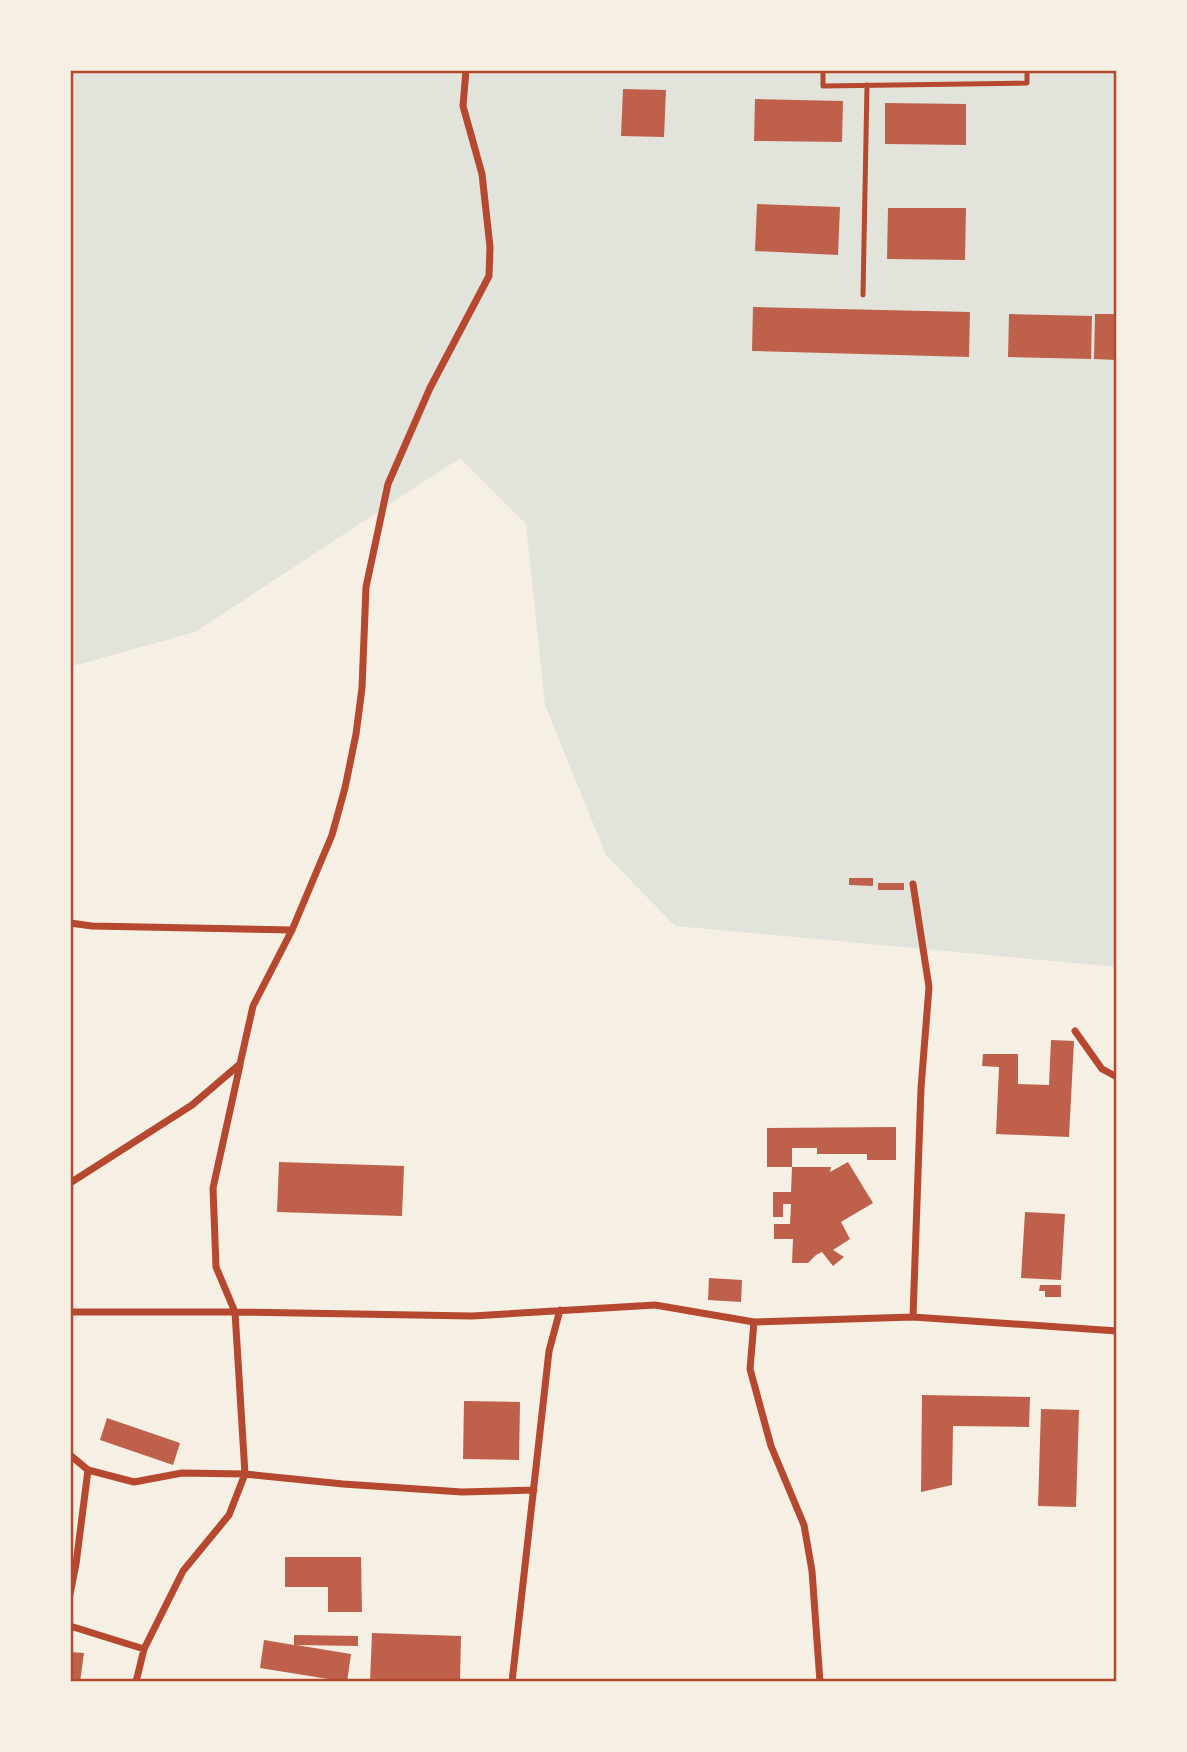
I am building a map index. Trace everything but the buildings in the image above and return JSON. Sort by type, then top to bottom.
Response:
[{"type":"street","points":[[136,1682],[144,1649],[183,1571],[229,1515],[245,1474],[235,1312],[216,1267],[213,1188],[254,1006],[292,930],[331,835],[348,775],[362,688],[366,587],[388,484],[430,388],[488,276],[490,247],[482,174],[463,106],[466,70]]},
{"type":"street","points":[[913,884],[929,987],[920,1088],[913,1317]]},
{"type":"street","points":[[70,923],[92,926],[292,930]]},
{"type":"street","points":[[1075,1031],[1102,1069],[1117,1077]]},
{"type":"street","points":[[70,1183],[192,1105],[240,1064]]},
{"type":"street","points":[[70,1312],[472,1316],[655,1305],[754,1322],[913,1317],[1117,1331]]},
{"type":"street","points":[[512,1682],[549,1351],[560,1310]]},
{"type":"street","points":[[754,1322],[750,1369],[771,1446],[804,1525],[812,1571],[820,1682]]},
{"type":"street","points":[[70,1455],[88,1470],[134,1482],[182,1473],[245,1474],[462,1492],[534,1490]]},
{"type":"street","points":[[70,1594],[88,1470]]},
{"type":"street","points":[[70,1626],[144,1649]]},
{"type":"lane","points":[[823,70],[823,86],[1027,83],[1027,70]]},
{"type":"lane","points":[[863,295],[867,85]]},
{"type":"shaded area","points":[[70,70],[1117,70],[1117,967],[675,926],[606,855],[545,705],[526,524],[460,458],[195,632],[70,667]]}]
